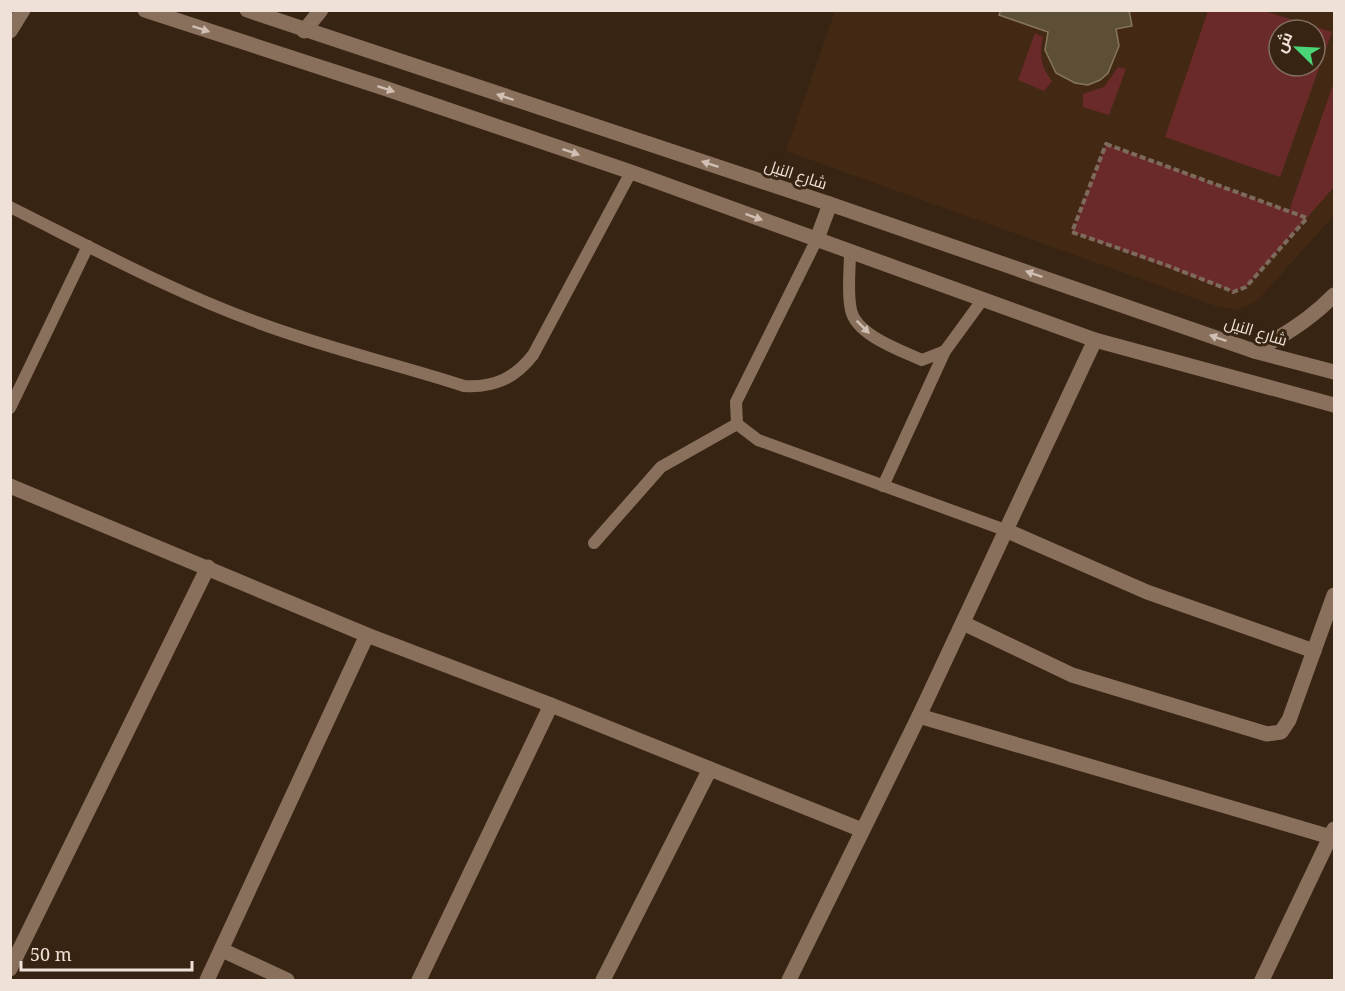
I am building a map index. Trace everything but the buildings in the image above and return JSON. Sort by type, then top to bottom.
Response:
[{"type":"street","points":[[10,31],[23,10]]},
{"type":"street","points":[[145,10],[631,172],[1095,340],[1335,405]]},
{"type":"street","name":"شارع النيل","points":[[246,10],[830,204],[1254,351],[1335,372]]},
{"type":"street","points":[[304,30],[321,10]]},
{"type":"street","points":[[817,239],[830,204]]},
{"type":"street","points":[[1254,351],[1302,324],[1335,295]]},
{"type":"street","points":[[789,981],[919,716],[1095,340]]},
{"type":"street","points":[[10,486],[368,635],[551,705],[862,830]]},
{"type":"street","points":[[1005,531],[1148,592],[1314,651]]},
{"type":"street","points":[[10,969],[208,567]]},
{"type":"street","points":[[963,623],[1072,675],[1267,734],[1281,732],[1289,720],[1335,595]]},
{"type":"street","points":[[207,981],[368,635]]},
{"type":"street","points":[[419,981],[551,705]]},
{"type":"street","points":[[919,716],[1333,835],[1262,981]]},
{"type":"street","points":[[603,981],[710,769]]},
{"type":"street","points":[[222,950],[287,981]]},
{"type":"lane","points":[[10,207],[204,301],[301,338],[464,386],[489,386],[512,376],[524,367],[533,355],[631,172]]},
{"type":"lane","points":[[737,424],[736,402],[817,239]]},
{"type":"lane","points":[[10,408],[88,246]]},
{"type":"lane","points":[[850,252],[850,311],[862,329],[890,346],[922,360],[945,351]]},
{"type":"lane","points":[[883,486],[945,351],[983,299]]},
{"type":"lane","points":[[737,424],[758,440],[1005,531]]},
{"type":"lane","points":[[594,543],[662,467],[737,424]]},
{"type":"path","points":[[1106,144],[1307,218],[1246,287],[1233,291],[1072,232],[1088,194],[1106,144]]},
{"type":"shaded area","points":[[835,11],[1334,11],[1334,215],[1260,298],[1236,310],[1219,307],[786,151]]},
{"type":"shaded area","points":[[1208,11],[1264,11],[1287,18],[1267,18],[1267,78],[1316,78],[1280,177],[1165,137]]},
{"type":"shaded area","points":[[1327,30],[1332,32],[1327,46]]},
{"type":"shaded area","points":[[1035,33],[1043,37],[1042,60],[1045,71],[1052,81],[1044,91],[1018,80]]},
{"type":"shaded area","points":[[1118,67],[1126,69],[1109,115],[1083,107],[1083,94],[1104,87]]},
{"type":"shaded area","points":[[1334,82],[1334,187],[1246,287],[1233,292],[1072,232],[1106,144],[1289,211]]}]
